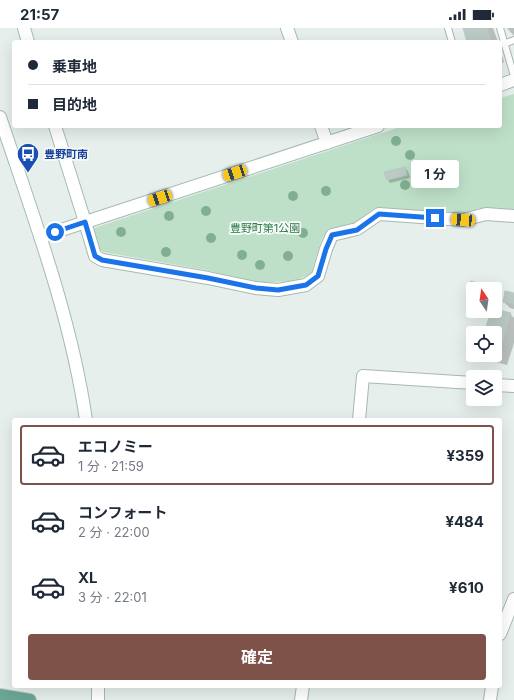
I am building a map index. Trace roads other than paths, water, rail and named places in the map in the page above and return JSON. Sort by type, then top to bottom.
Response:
[{"type":"main road","points":[[0,695],[29,700]]},
{"type":"street","points":[[24,28],[27,40]]},
{"type":"street","points":[[287,28],[291,40]]},
{"type":"street","points":[[502,84],[514,80]]},
{"type":"street","points":[[0,117],[40,236],[59,301],[73,353],[86,418]]},
{"type":"street","points":[[56,128],[95,256],[102,260],[208,278],[256,288],[278,290],[306,285],[318,276],[332,235],[357,230],[379,214],[463,220],[486,214],[514,216]]},
{"type":"street","points":[[322,128],[326,143]]},
{"type":"street","points":[[40,236],[372,128]]},
{"type":"street","points":[[359,418],[363,376],[466,383]]},
{"type":"street","points":[[502,385],[514,386]]},
{"type":"street","points":[[502,629],[514,599]]},
{"type":"street","points":[[98,688],[98,700]]},
{"type":"street","points":[[301,700],[303,688]]},
{"type":"street","points":[[490,700],[492,688]]},
{"type":"lane","points":[[448,28],[451,40]]},
{"type":"lane","points":[[500,28],[514,76]]},
{"type":"lane","points":[[504,44],[514,40]]},
{"type":"place","name":"豊野町南","points":[[28,174]]},
{"type":"park label","name":"豊野町第1公園","points":[[265,228]]}]
